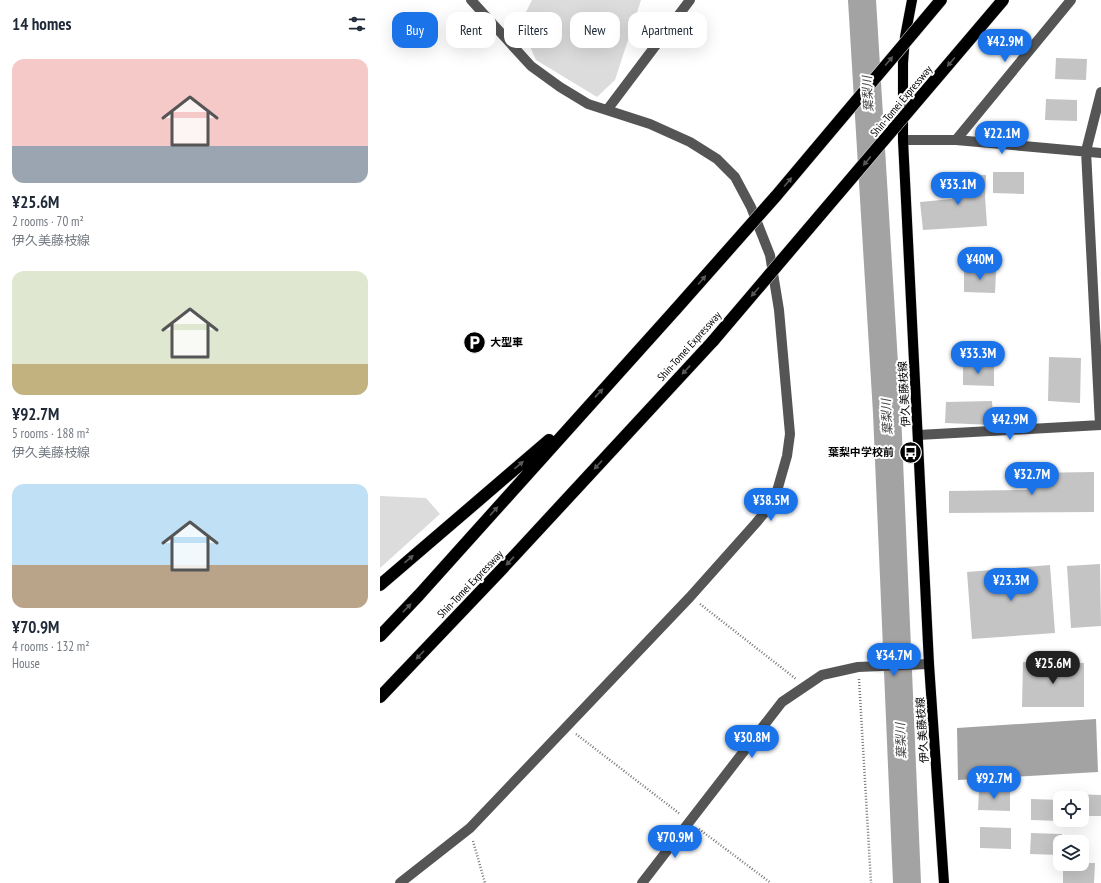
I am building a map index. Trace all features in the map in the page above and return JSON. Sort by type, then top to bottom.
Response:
[{"type":"highway","points":[[380,636],[419,595],[776,196],[941,0]]},
{"type":"highway","name":"Shin-Tomei Expressway","points":[[380,697],[502,569],[712,341],[810,229],[1003,0]]},
{"type":"highway","points":[[380,584],[584,410]]},
{"type":"main road","name":"伊久美藤枝線","points":[[912,0],[905,36],[903,63],[903,140],[929,664],[944,883]]},
{"type":"street","points":[[400,883],[470,828],[690,597],[766,511],[776,491],[787,456],[790,434],[777,294],[770,255],[751,207],[735,177],[717,159],[690,142],[650,124],[588,104],[560,87],[531,66],[471,0]]},
{"type":"street","points":[[607,110],[690,0]]},
{"type":"street","points":[[956,140],[1071,0]]},
{"type":"street","points":[[918,435],[1100,425],[1086,151],[1101,92]]},
{"type":"street","points":[[903,140],[956,140],[1101,153]]},
{"type":"street","points":[[642,883],[782,702],[822,674],[858,666],[929,664]]},
{"type":"path","points":[[690,597],[805,686]]},
{"type":"path","points":[[858,666],[871,883]]},
{"type":"path","points":[[566,727],[771,883]]},
{"type":"path","points":[[470,828],[485,883]]},
{"type":"shaded area","points":[[532,0],[641,0],[637,12],[628,12],[628,40],[615,80],[597,97],[536,60],[531,48],[562,48],[562,12],[526,12]]},
{"type":"shaded area","points":[[380,496],[426,498],[440,514],[380,568]]},
{"type":"shaded area","points":[[1096,719],[1098,772],[958,780],[957,728]]},
{"type":"building","points":[[1056,58],[1087,59],[1086,80],[1055,79]]},
{"type":"building","points":[[1046,99],[1077,100],[1077,121],[1045,120]]},
{"type":"building","points":[[993,172],[1024,172],[1024,194],[993,193]]},
{"type":"building","points":[[954,174],[986,175],[985,196],[987,226],[923,230],[920,202],[952,199]]},
{"type":"building","points":[[964,270],[996,271],[995,293],[964,292]]},
{"type":"building","points":[[1049,357],[1081,358],[1080,403],[1048,401]]},
{"type":"building","points":[[963,364],[994,365],[994,386],[963,385]]},
{"type":"building","points":[[992,401],[994,425],[945,423],[946,402]]},
{"type":"building","points":[[1094,472],[1094,512],[949,513],[949,491],[1027,490],[1027,473]]},
{"type":"building","points":[[1100,564],[1101,626],[1071,628],[1067,566]]},
{"type":"building","points":[[1050,565],[1055,633],[972,639],[967,572]]},
{"type":"building","points":[[1023,662],[1084,663],[1084,707],[1022,707]]},
{"type":"building","points":[[979,789],[1010,790],[1010,811],[978,810]]},
{"type":"building","points":[[1089,795],[1101,795],[1101,816],[1089,816]]},
{"type":"building","points":[[1031,799],[1053,800],[1053,821],[1031,820]]},
{"type":"building","points":[[980,827],[1011,828],[1011,849],[980,848]]},
{"type":"building","points":[[1031,833],[1062,834],[1053,835],[1053,855],[1030,854]]},
{"type":"building","points":[[1089,863],[1095,863],[1094,883],[1063,883],[1063,871],[1089,871]]},
{"type":"waterway","name":"葉梨川","points":[[862,0],[887,413],[907,883]]},
{"type":"place","name":"大型車","points":[[475,342]]},
{"type":"place","name":"葉梨中学校前","points":[[910,452]]}]
